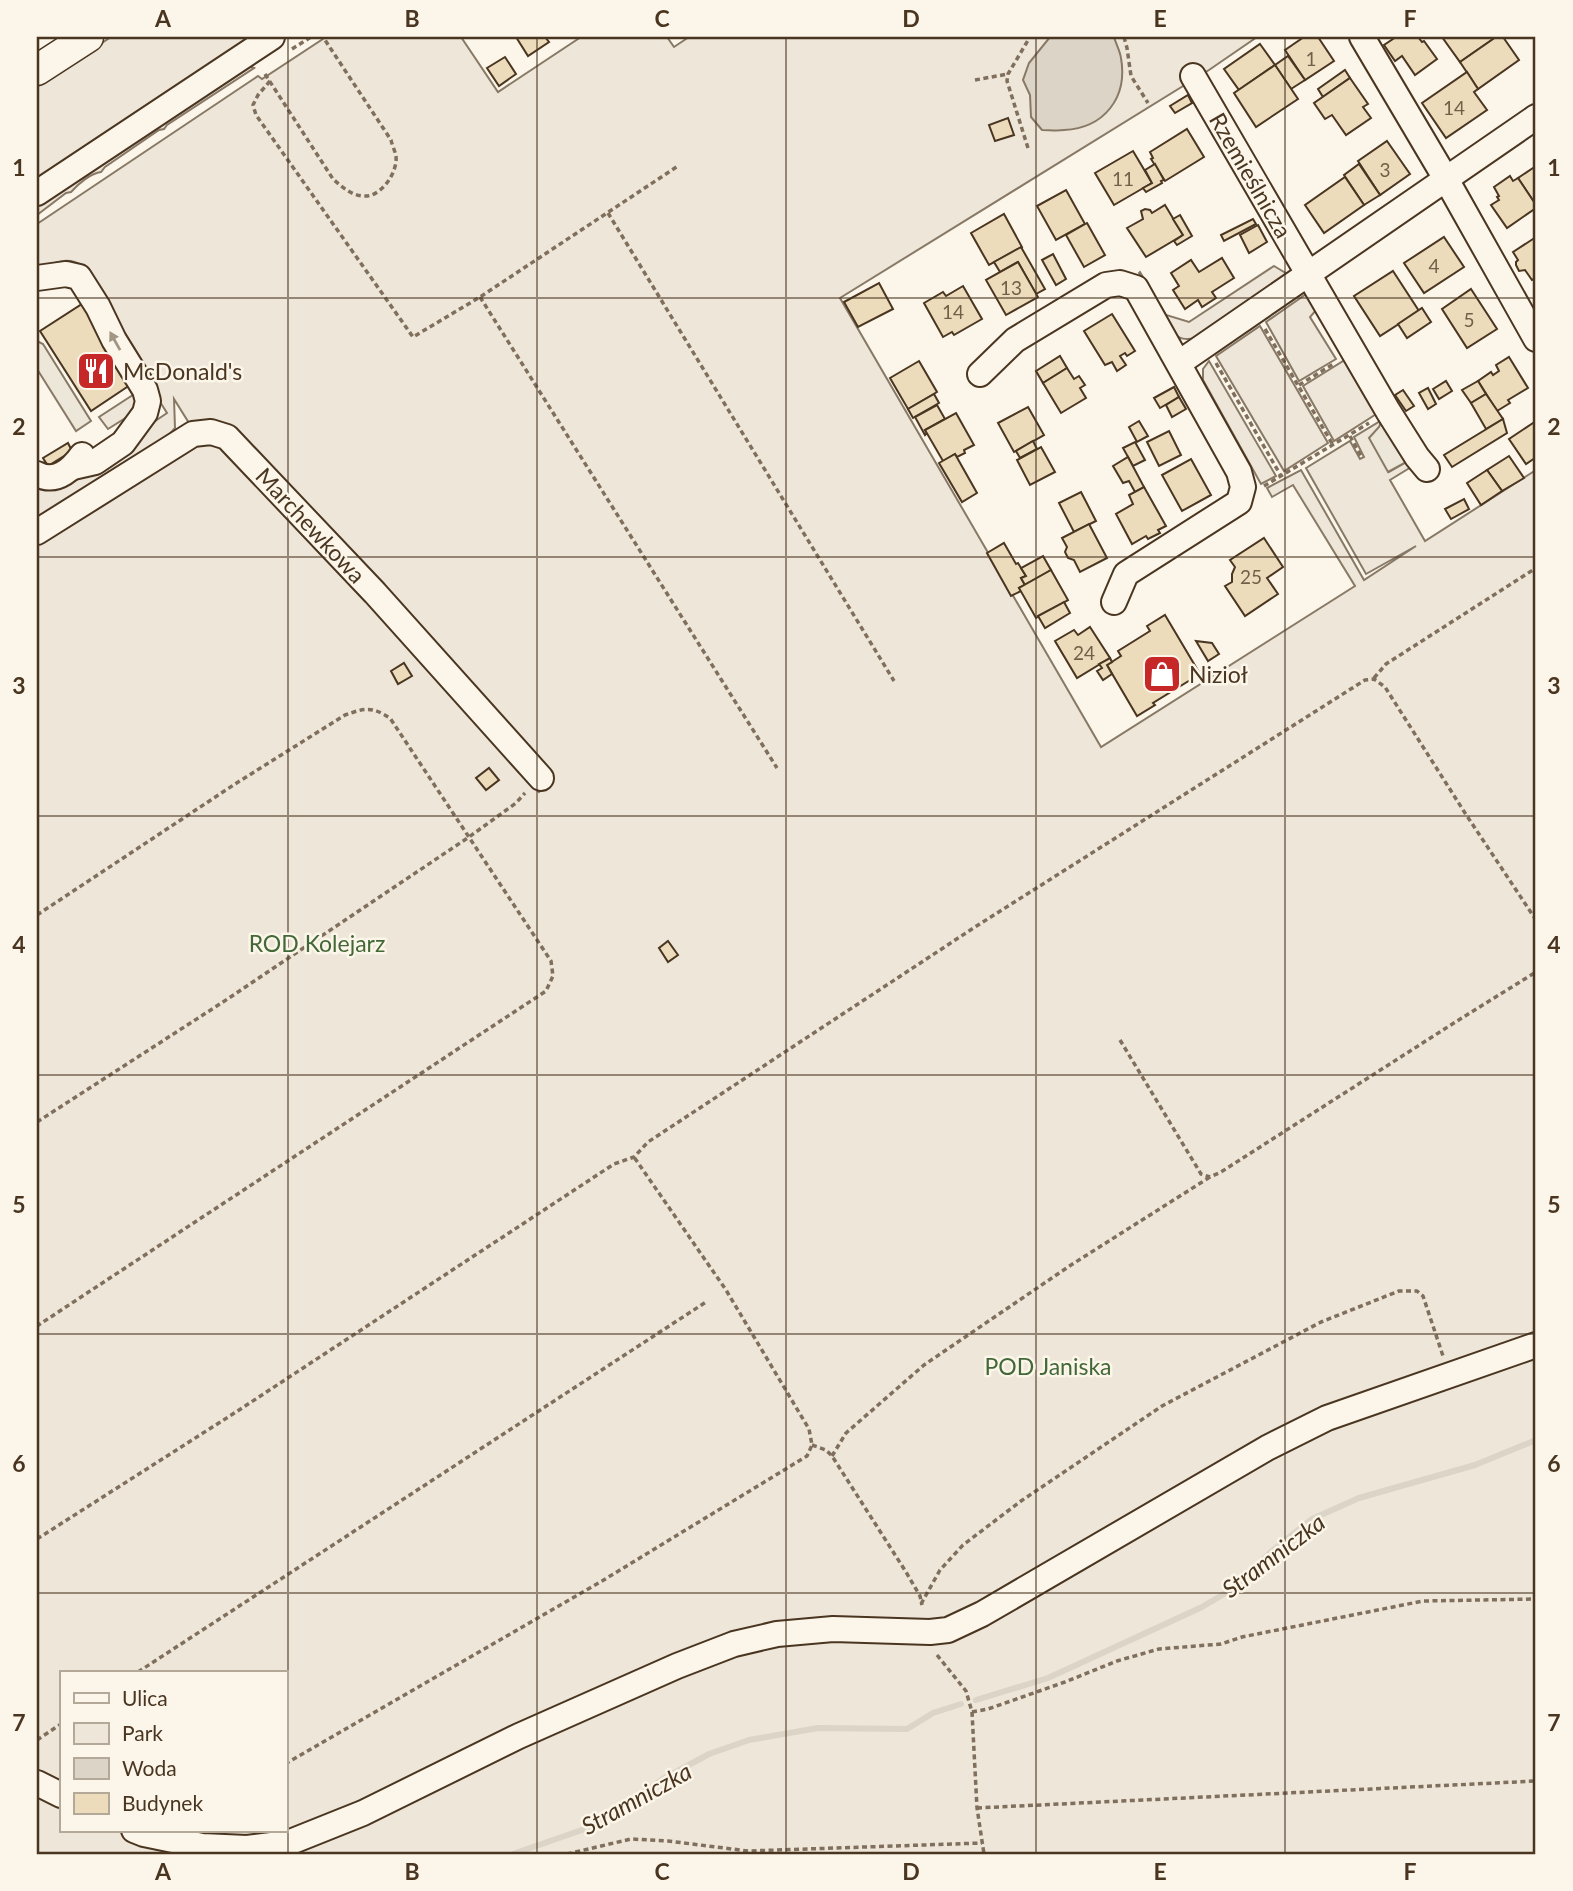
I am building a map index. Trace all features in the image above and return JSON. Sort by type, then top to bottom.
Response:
[{"type":"main road","points":[[37,70],[88,37]]},
{"type":"street","points":[[37,193],[272,37]]},
{"type":"street","points":[[1362,37],[1536,339]]},
{"type":"street","name":"Rzemieślnicza","points":[[1193,76],[1388,411],[1427,469]]},
{"type":"street","points":[[1179,363],[1536,117]]},
{"type":"street","points":[[37,278],[72,274],[79,277],[145,390],[147,407],[124,443],[95,462],[73,467],[53,478],[37,474]]},
{"type":"street","points":[[980,374],[1015,340],[1106,285],[1128,284],[1136,288],[1239,472],[1244,487],[1239,502],[1126,574],[1114,602]]},
{"type":"street","name":"Marchewkowa","points":[[37,532],[193,434],[211,432],[227,437],[375,593],[541,778]]},
{"type":"street","points":[[139,1832],[202,1846],[247,1848],[288,1843],[363,1813],[519,1736],[677,1666],[734,1644],[777,1633],[833,1629],[930,1632],[948,1630],[982,1614],[1267,1448],[1327,1418],[1536,1345]]},
{"type":"street","points":[[37,1783],[60,1794]]},
{"type":"path","points":[[265,74],[333,179],[346,190],[365,197],[376,192],[394,172],[396,157],[391,140],[323,37]]},
{"type":"path","points":[[1028,148],[1007,81],[1008,74],[1030,37]]},
{"type":"path","points":[[1124,37],[1131,76],[1147,103]]},
{"type":"path","points":[[975,80],[1008,74]]},
{"type":"path","points":[[270,80],[253,105],[256,115],[413,337],[480,297],[678,166]]},
{"type":"path","points":[[608,213],[894,681]]},
{"type":"path","points":[[480,297],[777,768]]},
{"type":"path","points":[[1260,321],[1334,445]]},
{"type":"path","points":[[1298,385],[1354,352]]},
{"type":"path","points":[[1211,355],[1282,477]]},
{"type":"path","points":[[1244,487],[1260,488],[1282,477],[1388,411]]},
{"type":"path","points":[[1350,436],[1362,458]]},
{"type":"path","points":[[1374,679],[1386,664],[1536,568]]},
{"type":"path","points":[[37,1539],[614,1164],[634,1157],[648,1142],[975,927],[1365,680],[1374,679],[1385,687],[1536,920]]},
{"type":"path","points":[[37,915],[345,715],[362,709],[377,710],[390,718],[469,837],[551,961],[553,976],[546,991],[37,1326]]},
{"type":"path","points":[[37,1122],[223,1002],[469,837],[516,803],[541,778]]},
{"type":"path","points":[[832,1456],[846,1433],[924,1365],[1071,1265],[1536,972]]},
{"type":"path","points":[[1120,1040],[1201,1174],[1210,1177]]},
{"type":"path","points":[[287,1763],[602,1581],[807,1456],[813,1445],[809,1429],[726,1290],[634,1157]]},
{"type":"path","points":[[813,1445],[826,1450],[832,1456],[920,1595],[922,1604],[940,1570],[963,1545],[1021,1501],[1162,1406],[1321,1322],[1399,1291],[1418,1291],[1423,1296],[1449,1374]]},
{"type":"path","points":[[140,1671],[706,1302]]},
{"type":"path","points":[[972,1712],[988,1709],[1117,1661],[1159,1649],[1221,1644],[1255,1634],[1423,1601],[1536,1599]]},
{"type":"path","points":[[930,1632],[935,1653],[966,1691],[972,1712],[977,1808],[984,1854]]},
{"type":"path","points":[[37,1740],[60,1725]]},
{"type":"path","points":[[977,1808],[1536,1781]]},
{"type":"path","points":[[567,1854],[631,1839],[748,1851],[982,1843]]},
{"type":"green space","points":[[111,37],[255,37],[37,181],[37,86]]},
{"type":"green space","points":[[326,37],[461,37],[498,92],[581,37],[667,37],[674,47],[689,37],[1257,37],[1209,70],[840,298],[1101,747],[1355,586],[1293,485],[1272,497],[1267,488],[1301,470],[1364,580],[1416,546],[1366,574],[1306,468],[1350,441],[1360,459],[1364,457],[1354,437],[1382,420],[1380,427],[1389,472],[1410,460],[1416,464],[1390,480],[1425,541],[1536,470],[1536,1854],[37,1854],[37,544],[201,439],[223,446],[433,671],[539,792],[553,780],[460,673],[240,439],[194,431],[174,399],[175,428],[161,444],[37,521],[37,485],[142,430],[167,413],[127,350],[82,266],[65,261],[37,269],[37,224],[258,76],[262,79]]},
{"type":"green space","points":[[248,66],[254,68],[159,130],[101,172],[85,179],[37,215],[37,205]]},
{"type":"green space","points":[[1274,266],[1289,275],[1197,338],[1189,339],[1180,338],[1171,331],[1139,273],[1166,315],[1189,322]]},
{"type":"green space","points":[[1309,292],[1317,309],[1310,317],[1336,359],[1299,381],[1266,322]]},
{"type":"green space","points":[[1260,326],[1328,443],[1284,471],[1216,356]]},
{"type":"green space","points":[[1348,358],[1381,411],[1334,441],[1303,386]]},
{"type":"green space","points":[[1209,361],[1276,476],[1261,484],[1203,380],[1203,369]]},
{"type":"green space","points":[[139,391],[141,397],[127,417],[108,429],[99,417]]},
{"type":"shaded area","points":[[37,341],[43,344],[91,421],[76,431],[37,369]]},
{"type":"shaded area","points":[[1382,420],[1410,460],[1388,472],[1369,438]]},
{"type":"water","points":[[1050,37],[1114,37],[1121,58],[1121,86],[1110,108],[1091,124],[1064,130],[1042,130],[1031,117],[1030,95],[1023,80],[1029,63]]},
{"type":"building","points":[[516,37],[545,37],[549,42],[528,56]]},
{"type":"building","points":[[1304,37],[1318,37],[1334,61],[1305,80],[1285,50]]},
{"type":"building","points":[[1396,37],[1418,37],[1437,59],[1415,75],[1402,56],[1395,61],[1384,45]]},
{"type":"building","points":[[1442,37],[1496,37],[1460,62]]},
{"type":"building","points":[[1496,37],[1503,37],[1519,60],[1478,89],[1460,62]]},
{"type":"building","points":[[1260,44],[1275,65],[1239,90],[1224,69]]},
{"type":"building","points":[[1288,56],[1305,80],[1291,89],[1275,65]]},
{"type":"building","points":[[505,57],[516,74],[499,86],[487,68]]},
{"type":"building","points":[[1275,65],[1298,99],[1256,127],[1234,93]]},
{"type":"building","points":[[1345,70],[1350,78],[1323,97],[1318,89]]},
{"type":"building","points":[[1467,72],[1478,89],[1474,92],[1487,110],[1446,138],[1422,103]]},
{"type":"building","points":[[1350,78],[1368,104],[1363,107],[1371,118],[1346,135],[1332,115],[1325,119],[1314,103]]},
{"type":"building","points":[[1188,95],[1192,103],[1175,113],[1170,106]]},
{"type":"building","points":[[1008,118],[1014,135],[995,141],[989,125]]},
{"type":"building","points":[[1187,129],[1204,157],[1165,181],[1151,159],[1153,158],[1150,152]]},
{"type":"building","points":[[1387,141],[1410,174],[1380,195],[1358,161]]},
{"type":"building","points":[[1133,151],[1152,183],[1114,205],[1095,173]]},
{"type":"building","points":[[1155,164],[1164,180],[1146,192],[1143,188],[1152,183],[1145,170]]},
{"type":"building","points":[[1359,164],[1380,195],[1364,205],[1344,175]]},
{"type":"building","points":[[1536,166],[1536,205],[1518,178]]},
{"type":"building","points":[[1510,176],[1513,181],[1518,178],[1536,208],[1507,228],[1491,205],[1499,200],[1494,187]]},
{"type":"building","points":[[1345,177],[1364,205],[1324,233],[1305,205]]},
{"type":"building","points":[[1066,190],[1085,224],[1056,240],[1037,206]]},
{"type":"building","points":[[1165,205],[1183,235],[1146,257],[1127,228],[1143,219],[1141,211],[1145,209],[1152,213]]},
{"type":"building","points":[[1004,214],[1022,247],[989,265],[971,233]]},
{"type":"building","points":[[1180,215],[1192,236],[1177,245],[1174,241],[1183,235],[1173,219]]},
{"type":"building","points":[[1253,219],[1256,224],[1224,241],[1221,235]]},
{"type":"building","points":[[1087,223],[1105,255],[1084,267],[1066,235]]},
{"type":"building","points":[[1258,225],[1267,242],[1249,253],[1240,235]]},
{"type":"building","points":[[1444,237],[1464,267],[1424,293],[1404,263]]},
{"type":"building","points":[[1536,237],[1536,278],[1532,280],[1525,270],[1519,271],[1516,265],[1518,260],[1513,252]]},
{"type":"building","points":[[1021,247],[1045,289],[1036,294],[1018,262],[1000,272],[994,262]]},
{"type":"building","points":[[1053,254],[1066,279],[1056,285],[1042,260]]},
{"type":"building","points":[[1222,258],[1234,278],[1212,292],[1216,298],[1202,307],[1198,300],[1185,309],[1173,290],[1179,286],[1171,273],[1191,260],[1199,272]]},
{"type":"building","points":[[1018,262],[1038,297],[1006,315],[986,280]]},
{"type":"building","points":[[1393,271],[1419,311],[1380,336],[1354,296]]},
{"type":"building","points":[[879,283],[893,309],[858,327],[844,302]]},
{"type":"building","points":[[963,286],[982,319],[954,335],[952,332],[943,337],[924,303],[943,292],[946,296]]},
{"type":"building","points":[[1471,289],[1497,329],[1467,348],[1442,309]]},
{"type":"building","points":[[82,304],[133,383],[91,411],[40,331]]},
{"type":"building","points":[[1422,308],[1431,322],[1407,338],[1398,324]]},
{"type":"building","points":[[1112,314],[1135,351],[1127,356],[1125,353],[1120,356],[1126,365],[1117,371],[1112,362],[1105,365],[1084,331]]},
{"type":"building","points":[[1060,356],[1067,368],[1043,383],[1036,371]]},
{"type":"building","points":[[1509,357],[1528,388],[1508,400],[1510,403],[1497,411],[1478,381],[1491,372],[1493,375],[1499,371],[1496,365]]},
{"type":"building","points":[[919,361],[937,392],[908,409],[890,378]]},
{"type":"building","points":[[1067,368],[1074,379],[1079,376],[1085,385],[1080,388],[1086,398],[1061,413],[1043,383]]},
{"type":"building","points":[[1446,381],[1452,391],[1439,399],[1433,389]]},
{"type":"building","points":[[1478,381],[1486,394],[1471,403],[1462,390]]},
{"type":"building","points":[[1174,387],[1179,397],[1160,408],[1154,398]]},
{"type":"building","points":[[1428,388],[1436,404],[1428,409],[1419,393]]},
{"type":"building","points":[[1403,390],[1414,406],[1406,411],[1395,395]]},
{"type":"building","points":[[934,394],[939,403],[913,418],[908,409]]},
{"type":"building","points":[[1486,394],[1503,419],[1486,429],[1471,403]]},
{"type":"building","points":[[1179,397],[1186,409],[1172,417],[1166,405]]},
{"type":"building","points":[[937,405],[945,419],[925,430],[925,435],[915,417]]},
{"type":"building","points":[[1028,407],[1044,435],[1014,452],[998,423]]},
{"type":"building","points":[[956,413],[974,445],[964,450],[965,453],[957,457],[955,454],[943,461],[925,430]]},
{"type":"building","points":[[1503,419],[1507,433],[1452,467],[1444,455]]},
{"type":"building","points":[[1139,421],[1148,436],[1137,442],[1129,427]]},
{"type":"building","points":[[1536,421],[1536,461],[1535,458],[1526,464],[1509,439]]},
{"type":"building","points":[[1169,431],[1181,455],[1159,466],[1147,442]]},
{"type":"building","points":[[1033,441],[1037,449],[1020,458],[1016,451]]},
{"type":"building","points":[[1135,442],[1145,460],[1133,466],[1123,448]]},
{"type":"building","points":[[68,443],[72,451],[48,466],[43,458]]},
{"type":"building","points":[[1041,447],[1055,472],[1030,485],[1017,460]]},
{"type":"building","points":[[955,454],[977,493],[962,502],[939,463]]},
{"type":"building","points":[[1509,456],[1524,478],[1502,491],[1487,470]]},
{"type":"building","points":[[1128,457],[1144,487],[1135,492],[1129,481],[1123,483],[1113,466]]},
{"type":"building","points":[[1191,459],[1211,495],[1182,511],[1162,475]]},
{"type":"building","points":[[1487,470],[1502,491],[1481,505],[1467,483]]},
{"type":"building","points":[[1144,487],[1166,526],[1158,530],[1160,533],[1148,539],[1146,536],[1132,544],[1116,514],[1133,504],[1129,495]]},
{"type":"building","points":[[1081,492],[1096,521],[1074,532],[1059,503]]},
{"type":"building","points":[[1464,499],[1469,509],[1451,519],[1445,509]]},
{"type":"building","points":[[1089,524],[1107,558],[1080,572],[1074,560],[1068,558],[1065,552],[1067,547],[1062,538]]},
{"type":"building","points":[[1264,538],[1283,567],[1267,578],[1278,594],[1245,616],[1225,586],[1232,582],[1235,567],[1230,560]]},
{"type":"building","points":[[1004,543],[1026,576],[1021,578],[1025,585],[1019,588],[1021,591],[1011,596],[987,553]]},
{"type":"building","points":[[1043,556],[1051,570],[1025,585],[1021,578],[1026,576],[1021,568]]},
{"type":"building","points":[[1051,570],[1068,600],[1036,618],[1019,588]]},
{"type":"building","points":[[1064,602],[1070,613],[1045,628],[1038,616]]},
{"type":"building","points":[[1165,615],[1200,674],[1137,716],[1107,665],[1121,656],[1118,651],[1150,631],[1147,626]]},
{"type":"building","points":[[1090,627],[1110,658],[1077,678],[1055,641],[1074,630],[1078,635]]},
{"type":"building","points":[[1196,641],[1212,643],[1219,654],[1208,661]]},
{"type":"building","points":[[1110,658],[1112,662],[1107,665],[1112,674],[1103,680],[1097,671],[1102,668],[1099,664]]},
{"type":"building","points":[[404,663],[412,676],[398,684],[391,671]]},
{"type":"building","points":[[489,768],[499,780],[486,790],[476,778]]},
{"type":"building","points":[[668,941],[678,955],[668,962],[659,948]]},
{"type":"waterway","name":"Stramniczka","points":[[976,1700],[1048,1678],[1202,1607],[1234,1588],[1272,1551],[1312,1519],[1359,1498],[1475,1465],[1536,1440]]},
{"type":"waterway","name":"Stramniczka","points":[[513,1854],[599,1824],[663,1779],[709,1754],[749,1740],[818,1728],[907,1729],[933,1713],[961,1704]]},
{"type":"place","name":"McDonald's","points":[[96,371]]},
{"type":"place","name":"Nizioł","points":[[1162,674]]},
{"type":"park label","name":"ROD Kolejarz","points":[[317,943]]},
{"type":"park label","name":"POD Janiska","points":[[1048,1366]]}]
